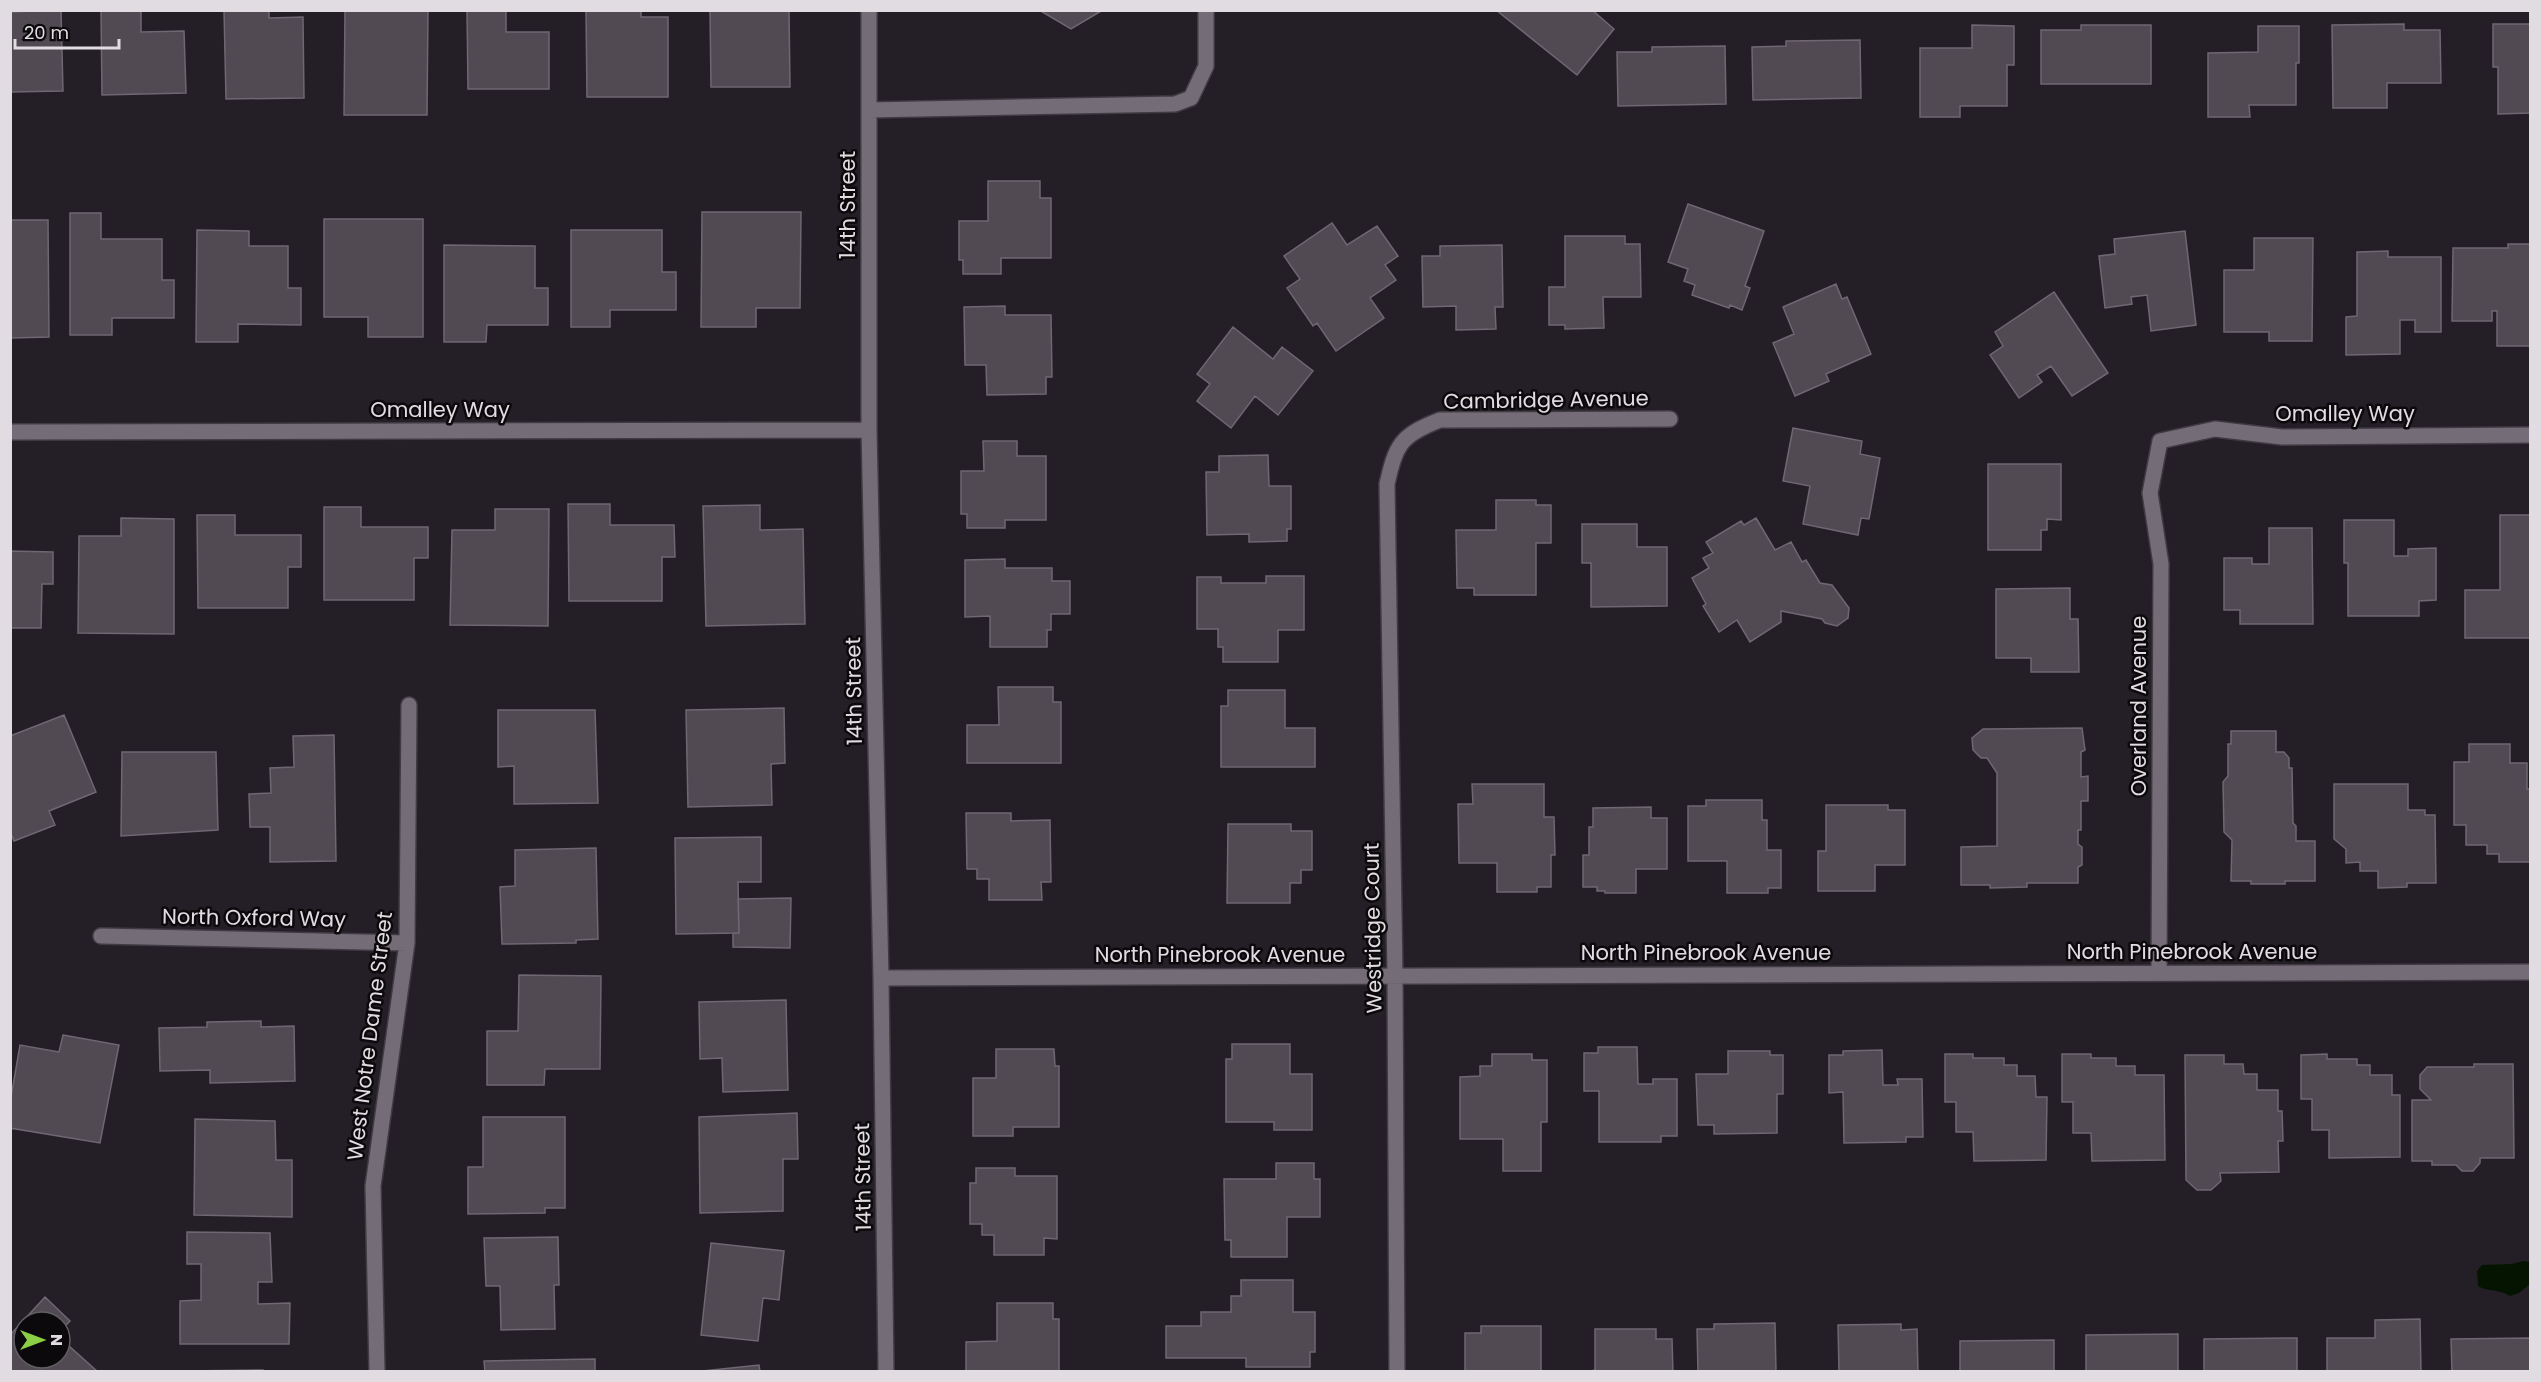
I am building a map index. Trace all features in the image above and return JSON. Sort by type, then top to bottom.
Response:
[{"type":"street","name":"14th Street","points":[[869,10],[869,430],[881,978],[886,1371]]},
{"type":"street","points":[[869,110],[1175,104],[1191,98],[1206,66],[1206,10]]},
{"type":"street","name":"Cambridge Avenue","points":[[1387,484],[1392,462],[1401,442],[1420,428],[1440,420],[1670,419]]},
{"type":"street","name":"Omalley Way","points":[[2160,441],[2215,429],[2282,437],[2530,435]]},
{"type":"street","name":"Omalley Way","points":[[10,432],[869,430]]},
{"type":"street","name":"Overland Avenue","points":[[2160,441],[2150,493],[2161,564],[2160,973]]},
{"type":"street","name":"Westridge Court","points":[[1387,484],[1395,975],[1397,1371]]},
{"type":"street","name":"West Notre Dame Street","points":[[377,1371],[374,1186],[407,943],[409,705]]},
{"type":"street","name":"North Oxford Way","points":[[101,936],[407,943]]},
{"type":"street","name":"North Pinebrook Avenue","points":[[881,978],[2530,972]]},
{"type":"shaded area","points":[[2530,1262],[2530,1284],[2519,1293],[2510,1296],[2478,1286],[2477,1271],[2482,1265],[2512,1264]]},
{"type":"building","points":[[61,10],[63,91],[10,92],[10,12]]},
{"type":"building","points":[[101,10],[141,10],[141,32],[184,31],[186,93],[102,95]]},
{"type":"building","points":[[224,10],[269,10],[269,18],[303,17],[304,98],[226,99]]},
{"type":"building","points":[[345,10],[428,10],[427,115],[344,115]]},
{"type":"building","points":[[467,10],[506,10],[506,32],[549,32],[549,89],[468,89]]},
{"type":"building","points":[[586,10],[641,10],[641,17],[668,17],[668,97],[587,97]]},
{"type":"building","points":[[710,10],[789,10],[790,87],[711,87]]},
{"type":"building","points":[[1039,10],[1103,10],[1071,29]]},
{"type":"building","points":[[1496,10],[1592,10],[1614,29],[1577,75]]},
{"type":"building","points":[[2404,24],[2404,30],[2440,30],[2441,83],[2387,83],[2387,108],[2333,108],[2332,25]]},
{"type":"building","points":[[2493,24],[2530,24],[2530,113],[2498,114],[2498,67],[2493,67]]},
{"type":"building","points":[[1972,25],[2014,26],[2014,65],[2007,65],[2007,106],[1960,106],[1960,117],[1920,117],[1920,48],[1972,48]]},
{"type":"building","points":[[2081,25],[2151,25],[2151,84],[2041,84],[2041,30],[2081,30]]},
{"type":"building","points":[[2258,26],[2299,26],[2296,105],[2249,105],[2250,117],[2208,117],[2208,53],[2258,52]]},
{"type":"building","points":[[1860,40],[1861,98],[1753,100],[1752,47],[1786,46],[1786,41]]},
{"type":"building","points":[[1725,46],[1726,104],[1618,106],[1617,52],[1652,52],[1652,47]]},
{"type":"building","points":[[988,181],[1040,181],[1040,198],[1051,198],[1051,258],[1001,258],[1001,274],[963,274],[963,260],[959,260],[959,221],[988,221]]},
{"type":"building","points":[[1688,204],[1764,231],[1745,286],[1750,288],[1742,310],[1730,305],[1729,308],[1692,295],[1695,285],[1684,281],[1688,269],[1668,262]]},
{"type":"building","points":[[702,212],[801,212],[800,308],[756,308],[756,327],[701,327]]},
{"type":"building","points":[[70,213],[101,213],[101,239],[162,239],[162,280],[174,280],[174,318],[112,318],[112,335],[70,335]]},
{"type":"building","points":[[324,219],[423,219],[423,337],[368,337],[368,317],[324,317]]},
{"type":"building","points":[[10,220],[48,220],[49,337],[10,338]]},
{"type":"building","points":[[1332,223],[1347,245],[1377,226],[1398,256],[1385,265],[1396,280],[1370,298],[1384,318],[1336,351],[1317,323],[1313,326],[1287,288],[1300,279],[1284,256]]},
{"type":"building","points":[[197,230],[249,231],[249,246],[288,246],[288,288],[301,288],[301,325],[238,324],[238,342],[196,342]]},
{"type":"building","points":[[571,230],[662,230],[662,272],[676,272],[676,310],[610,310],[610,327],[571,327]]},
{"type":"building","points":[[2185,231],[2196,325],[2151,331],[2147,295],[2131,297],[2132,304],[2105,308],[2099,256],[2115,254],[2114,239]]},
{"type":"building","points":[[1565,236],[1625,236],[1625,244],[1640,244],[1641,297],[1603,297],[1604,328],[1565,329],[1565,325],[1549,325],[1549,287],[1565,287]]},
{"type":"building","points":[[2254,238],[2313,238],[2312,341],[2269,341],[2269,332],[2224,332],[2224,270],[2254,270]]},
{"type":"building","points":[[2508,244],[2530,244],[2530,346],[2497,346],[2497,311],[2492,311],[2492,321],[2452,321],[2453,248],[2508,248]]},
{"type":"building","points":[[444,245],[535,246],[535,288],[548,288],[548,325],[487,325],[486,342],[444,342]]},
{"type":"building","points":[[1502,245],[1503,307],[1495,307],[1496,329],[1456,330],[1456,306],[1423,307],[1422,256],[1440,256],[1440,246]]},
{"type":"building","points":[[2388,251],[2388,257],[2441,257],[2441,332],[2415,332],[2415,320],[2400,320],[2400,354],[2346,355],[2346,317],[2357,316],[2357,252]]},
{"type":"building","points":[[1836,284],[1842,299],[1847,297],[1871,354],[1826,374],[1829,381],[1795,396],[1773,343],[1794,334],[1783,307]]},
{"type":"building","points":[[2054,292],[2108,373],[2072,396],[2051,366],[2037,375],[2042,382],[2019,398],[1990,355],[2003,346],[1995,332]]},
{"type":"building","points":[[1005,306],[1005,315],[1051,315],[1052,377],[1046,377],[1046,394],[987,395],[986,365],[965,365],[964,307]]},
{"type":"building","points":[[1233,327],[1273,359],[1282,347],[1313,371],[1278,415],[1255,396],[1231,428],[1197,401],[1210,384],[1197,374]]},
{"type":"building","points":[[1793,428],[1862,441],[1860,454],[1880,458],[1869,519],[1861,518],[1858,535],[1803,524],[1810,486],[1783,481]]},
{"type":"building","points":[[983,441],[1017,441],[1017,456],[1046,456],[1046,520],[1005,520],[1005,528],[967,528],[967,514],[961,514],[961,471],[984,471]]},
{"type":"building","points":[[1268,455],[1269,486],[1291,486],[1291,529],[1287,529],[1287,541],[1249,542],[1249,534],[1207,535],[1206,472],[1219,472],[1219,456]]},
{"type":"building","points":[[1988,464],[2061,464],[2061,520],[2047,519],[2047,530],[2041,530],[2041,550],[1988,550]]},
{"type":"building","points":[[1496,500],[1536,500],[1536,505],[1551,505],[1551,543],[1536,543],[1536,595],[1474,595],[1474,588],[1457,588],[1456,530],[1496,530]]},
{"type":"building","points":[[568,504],[610,504],[610,525],[674,525],[675,557],[662,557],[662,601],[569,601]]},
{"type":"building","points":[[760,505],[760,530],[803,529],[805,624],[706,626],[703,506]]},
{"type":"building","points":[[324,507],[361,507],[361,527],[428,527],[428,558],[414,558],[414,600],[324,600]]},
{"type":"building","points":[[495,509],[549,509],[548,626],[450,625],[452,530],[495,530]]},
{"type":"building","points":[[197,515],[235,515],[235,535],[301,535],[301,567],[288,567],[288,608],[198,608]]},
{"type":"building","points":[[2500,515],[2530,515],[2530,638],[2465,638],[2465,590],[2500,590]]},
{"type":"building","points":[[121,518],[174,519],[174,634],[78,633],[79,536],[121,536]]},
{"type":"building","points":[[1756,518],[1775,550],[1791,542],[1802,562],[1806,560],[1820,583],[1832,585],[1849,608],[1848,618],[1837,626],[1825,623],[1822,619],[1781,611],[1781,622],[1750,642],[1737,620],[1719,632],[1703,606],[1706,604],[1692,578],[1709,568],[1703,558],[1713,553],[1706,542],[1741,521],[1744,525]]},
{"type":"building","points":[[2344,520],[2394,520],[2394,556],[2408,556],[2408,549],[2436,548],[2436,600],[2419,601],[2419,616],[2348,616],[2348,563],[2344,563]]},
{"type":"building","points":[[1582,524],[1637,524],[1637,547],[1667,547],[1667,606],[1591,607],[1591,563],[1582,563]]},
{"type":"building","points":[[2269,528],[2312,528],[2313,624],[2240,624],[2240,610],[2224,610],[2224,558],[2252,558],[2252,564],[2269,564]]},
{"type":"building","points":[[10,551],[53,552],[53,584],[42,584],[41,628],[10,628]]},
{"type":"building","points":[[1005,559],[1005,568],[1052,568],[1052,581],[1070,581],[1070,614],[1051,614],[1051,630],[1047,630],[1047,647],[990,647],[990,616],[965,617],[965,560]]},
{"type":"building","points":[[1266,576],[1304,576],[1304,630],[1278,630],[1278,662],[1223,662],[1223,647],[1218,647],[1218,629],[1197,629],[1197,577],[1221,577],[1221,583],[1266,583]]},
{"type":"building","points":[[2070,588],[2070,619],[2078,619],[2079,672],[2031,672],[2031,658],[1996,658],[1996,589]]},
{"type":"building","points":[[998,687],[1053,687],[1053,702],[1061,702],[1061,763],[967,763],[967,725],[999,725]]},
{"type":"building","points":[[1228,690],[1285,690],[1285,728],[1315,728],[1315,767],[1221,767],[1221,706],[1228,706]]},
{"type":"building","points":[[784,708],[785,763],[771,764],[772,805],[688,807],[686,710]]},
{"type":"building","points":[[498,710],[595,710],[598,803],[514,804],[514,766],[498,767]]},
{"type":"building","points":[[64,715],[96,792],[49,811],[55,825],[14,841],[10,831],[10,736]]},
{"type":"building","points":[[2082,728],[2085,750],[2081,752],[2081,777],[2088,776],[2088,801],[2081,801],[2081,830],[2078,830],[2078,844],[2082,847],[2082,865],[2078,867],[2078,883],[2027,883],[2027,887],[1990,888],[1990,885],[1961,885],[1961,847],[1997,846],[1997,773],[1987,758],[1981,758],[1973,750],[1972,738],[1983,729]]},
{"type":"building","points":[[2231,731],[2276,731],[2276,752],[2284,752],[2289,758],[2289,768],[2292,768],[2293,823],[2296,826],[2296,841],[2315,841],[2315,881],[2251,884],[2251,881],[2231,881],[2232,840],[2224,832],[2223,782],[2228,776],[2228,744],[2231,744]]},
{"type":"building","points":[[334,735],[336,861],[270,862],[270,827],[250,827],[249,794],[271,793],[270,768],[294,767],[293,736]]},
{"type":"building","points":[[2469,744],[2510,744],[2510,763],[2527,763],[2527,789],[2530,789],[2530,862],[2499,862],[2499,854],[2487,854],[2487,845],[2466,845],[2466,825],[2454,825],[2454,762],[2469,762]]},
{"type":"building","points":[[122,752],[216,752],[218,830],[121,836]]},
{"type":"building","points":[[1472,784],[1544,784],[1544,817],[1554,817],[1555,855],[1551,855],[1551,887],[1537,887],[1537,892],[1497,892],[1497,863],[1459,863],[1458,804],[1473,804]]},
{"type":"building","points":[[2334,784],[2408,784],[2408,810],[2425,810],[2425,815],[2435,815],[2436,883],[2407,883],[2407,887],[2378,888],[2378,871],[2360,871],[2360,862],[2346,863],[2346,849],[2334,839]]},
{"type":"building","points":[[1706,800],[1762,800],[1762,820],[1767,820],[1767,850],[1781,850],[1781,888],[1768,888],[1768,893],[1727,893],[1727,861],[1688,861],[1688,806],[1706,806]]},
{"type":"building","points":[[1826,805],[1888,805],[1888,810],[1905,810],[1905,865],[1875,865],[1875,891],[1818,891],[1818,851],[1826,851]]},
{"type":"building","points":[[1651,807],[1651,818],[1667,818],[1667,869],[1636,869],[1636,893],[1605,893],[1605,891],[1597,891],[1597,887],[1583,887],[1583,855],[1589,855],[1589,827],[1593,827],[1593,808]]},
{"type":"building","points":[[966,813],[1011,813],[1011,821],[1050,820],[1051,882],[1041,882],[1042,900],[989,900],[989,879],[977,879],[977,869],[967,869]]},
{"type":"building","points":[[1228,824],[1291,824],[1291,831],[1312,831],[1312,870],[1301,870],[1301,883],[1290,883],[1290,903],[1227,903]]},
{"type":"building","points":[[761,837],[761,882],[738,882],[739,933],[676,934],[675,838]]},
{"type":"building","points":[[596,848],[598,939],[576,940],[576,943],[502,944],[500,887],[515,886],[515,850]]},
{"type":"building","points":[[791,898],[790,948],[733,947],[733,933],[739,933],[738,899]]},
{"type":"building","points":[[519,975],[601,976],[600,1069],[545,1069],[544,1085],[487,1085],[487,1031],[518,1031]]},
{"type":"building","points":[[786,1000],[788,1090],[723,1092],[722,1058],[700,1059],[699,1002]]},
{"type":"building","points":[[261,1021],[261,1027],[294,1026],[295,1081],[210,1083],[210,1070],[160,1071],[159,1028],[207,1027],[207,1022]]},
{"type":"building","points":[[63,1035],[119,1045],[100,1143],[10,1128],[10,1103],[20,1045],[59,1052]]},
{"type":"building","points":[[1232,1044],[1290,1044],[1290,1074],[1312,1074],[1312,1130],[1274,1130],[1274,1122],[1226,1122],[1226,1059],[1232,1059]]},
{"type":"building","points":[[1598,1047],[1637,1047],[1638,1084],[1653,1084],[1653,1079],[1677,1079],[1677,1136],[1661,1136],[1661,1142],[1599,1142],[1599,1091],[1584,1091],[1584,1053],[1598,1053]]},
{"type":"building","points":[[996,1049],[1054,1049],[1055,1066],[1059,1066],[1059,1127],[1013,1127],[1013,1136],[973,1136],[973,1078],[996,1078]]},
{"type":"building","points":[[1882,1050],[1883,1085],[1898,1085],[1897,1079],[1922,1079],[1923,1137],[1906,1137],[1906,1142],[1844,1143],[1843,1092],[1829,1093],[1829,1055],[1843,1055],[1843,1051]]},
{"type":"building","points":[[1728,1051],[1770,1051],[1770,1055],[1783,1055],[1783,1094],[1777,1094],[1777,1133],[1714,1134],[1714,1125],[1698,1125],[1696,1074],[1728,1074]]},
{"type":"building","points":[[1492,1054],[1532,1054],[1532,1060],[1547,1060],[1547,1122],[1541,1122],[1541,1171],[1503,1171],[1503,1139],[1460,1139],[1460,1077],[1480,1076],[1480,1066],[1492,1066]]},
{"type":"building","points":[[1945,1054],[1973,1054],[1973,1058],[2004,1058],[2004,1065],[2017,1065],[2017,1076],[2035,1076],[2036,1097],[2047,1097],[2046,1160],[1974,1161],[1973,1132],[1956,1132],[1956,1102],[1945,1102]]},
{"type":"building","points":[[2062,1054],[2091,1054],[2091,1058],[2116,1058],[2116,1066],[2135,1066],[2135,1075],[2164,1075],[2165,1160],[2092,1161],[2091,1133],[2073,1133],[2073,1102],[2062,1102]]},
{"type":"building","points":[[2327,1054],[2327,1059],[2357,1059],[2357,1065],[2370,1065],[2370,1075],[2392,1075],[2392,1095],[2400,1095],[2400,1157],[2329,1158],[2329,1130],[2312,1130],[2312,1099],[2301,1099],[2301,1055]]},
{"type":"building","points":[[2185,1055],[2224,1055],[2224,1064],[2243,1064],[2244,1074],[2257,1074],[2257,1090],[2278,1090],[2278,1111],[2282,1111],[2283,1141],[2278,1141],[2279,1172],[2220,1173],[2221,1181],[2211,1190],[2197,1190],[2186,1180]]},
{"type":"building","points":[[2474,1064],[2513,1064],[2514,1158],[2480,1158],[2480,1163],[2473,1171],[2462,1171],[2456,1165],[2432,1165],[2432,1161],[2412,1161],[2412,1100],[2431,1100],[2420,1089],[2420,1075],[2427,1067],[2474,1067]]},
{"type":"building","points":[[797,1113],[798,1159],[783,1159],[783,1211],[700,1213],[699,1117]]},
{"type":"building","points":[[483,1117],[565,1117],[565,1208],[545,1208],[545,1213],[468,1214],[468,1167],[483,1167]]},
{"type":"building","points":[[195,1119],[275,1121],[276,1160],[292,1160],[292,1217],[194,1215]]},
{"type":"building","points":[[1276,1163],[1314,1163],[1314,1179],[1320,1179],[1320,1217],[1287,1217],[1287,1257],[1231,1257],[1231,1240],[1225,1240],[1224,1179],[1276,1179]]},
{"type":"building","points":[[976,1168],[1015,1168],[1015,1176],[1057,1176],[1057,1239],[1044,1238],[1044,1255],[994,1255],[994,1235],[982,1235],[982,1224],[970,1224],[970,1183],[976,1183]]},
{"type":"building","points":[[187,1232],[270,1233],[272,1282],[258,1282],[258,1304],[290,1303],[289,1344],[180,1344],[180,1301],[201,1300],[201,1264],[187,1264]]},
{"type":"building","points":[[558,1237],[559,1285],[554,1285],[555,1329],[501,1330],[500,1286],[486,1286],[484,1238]]},
{"type":"building","points":[[711,1243],[784,1251],[779,1300],[763,1298],[758,1341],[701,1335]]},
{"type":"building","points":[[1241,1280],[1293,1280],[1293,1312],[1315,1312],[1315,1352],[1310,1352],[1310,1367],[1246,1367],[1246,1358],[1166,1358],[1166,1326],[1201,1326],[1201,1312],[1231,1312],[1231,1296],[1241,1296]]},
{"type":"building","points":[[45,1297],[59,1310],[33,1310]]},
{"type":"building","points":[[997,1303],[1053,1303],[1053,1319],[1059,1319],[1059,1372],[966,1372],[966,1342],[997,1341]]},
{"type":"building","points":[[2420,1319],[2421,1372],[2327,1372],[2327,1338],[2375,1338],[2375,1320]]},
{"type":"building","points":[[1775,1323],[1776,1372],[1698,1372],[1697,1329],[1714,1329],[1714,1324]]},
{"type":"building","points":[[1901,1324],[1901,1330],[1917,1329],[1918,1372],[1834,1372],[1839,1371],[1838,1325]]},
{"type":"building","points":[[1481,1326],[1541,1326],[1541,1372],[1465,1372],[1465,1333],[1481,1333]]},
{"type":"building","points":[[1595,1329],[1656,1329],[1656,1339],[1672,1339],[1673,1372],[1587,1372],[1595,1370]]},
{"type":"building","points":[[12,1333],[12,1370],[72,1370],[72,1349],[98,1372],[10,1372],[10,1335]]},
{"type":"building","points":[[2178,1334],[2178,1372],[2086,1372],[2086,1335]]},
{"type":"building","points":[[2297,1338],[2297,1372],[2204,1372],[2204,1339]]},
{"type":"building","points":[[2530,1338],[2530,1372],[2452,1372],[2451,1339]]},
{"type":"building","points":[[2054,1340],[2054,1372],[1960,1372],[1960,1341]]},
{"type":"building","points":[[595,1359],[595,1372],[485,1372],[484,1361]]},
{"type":"building","points":[[759,1365],[760,1372],[703,1372],[703,1371]]},
{"type":"building","points":[[263,1370],[263,1372],[186,1372],[186,1371]]}]
